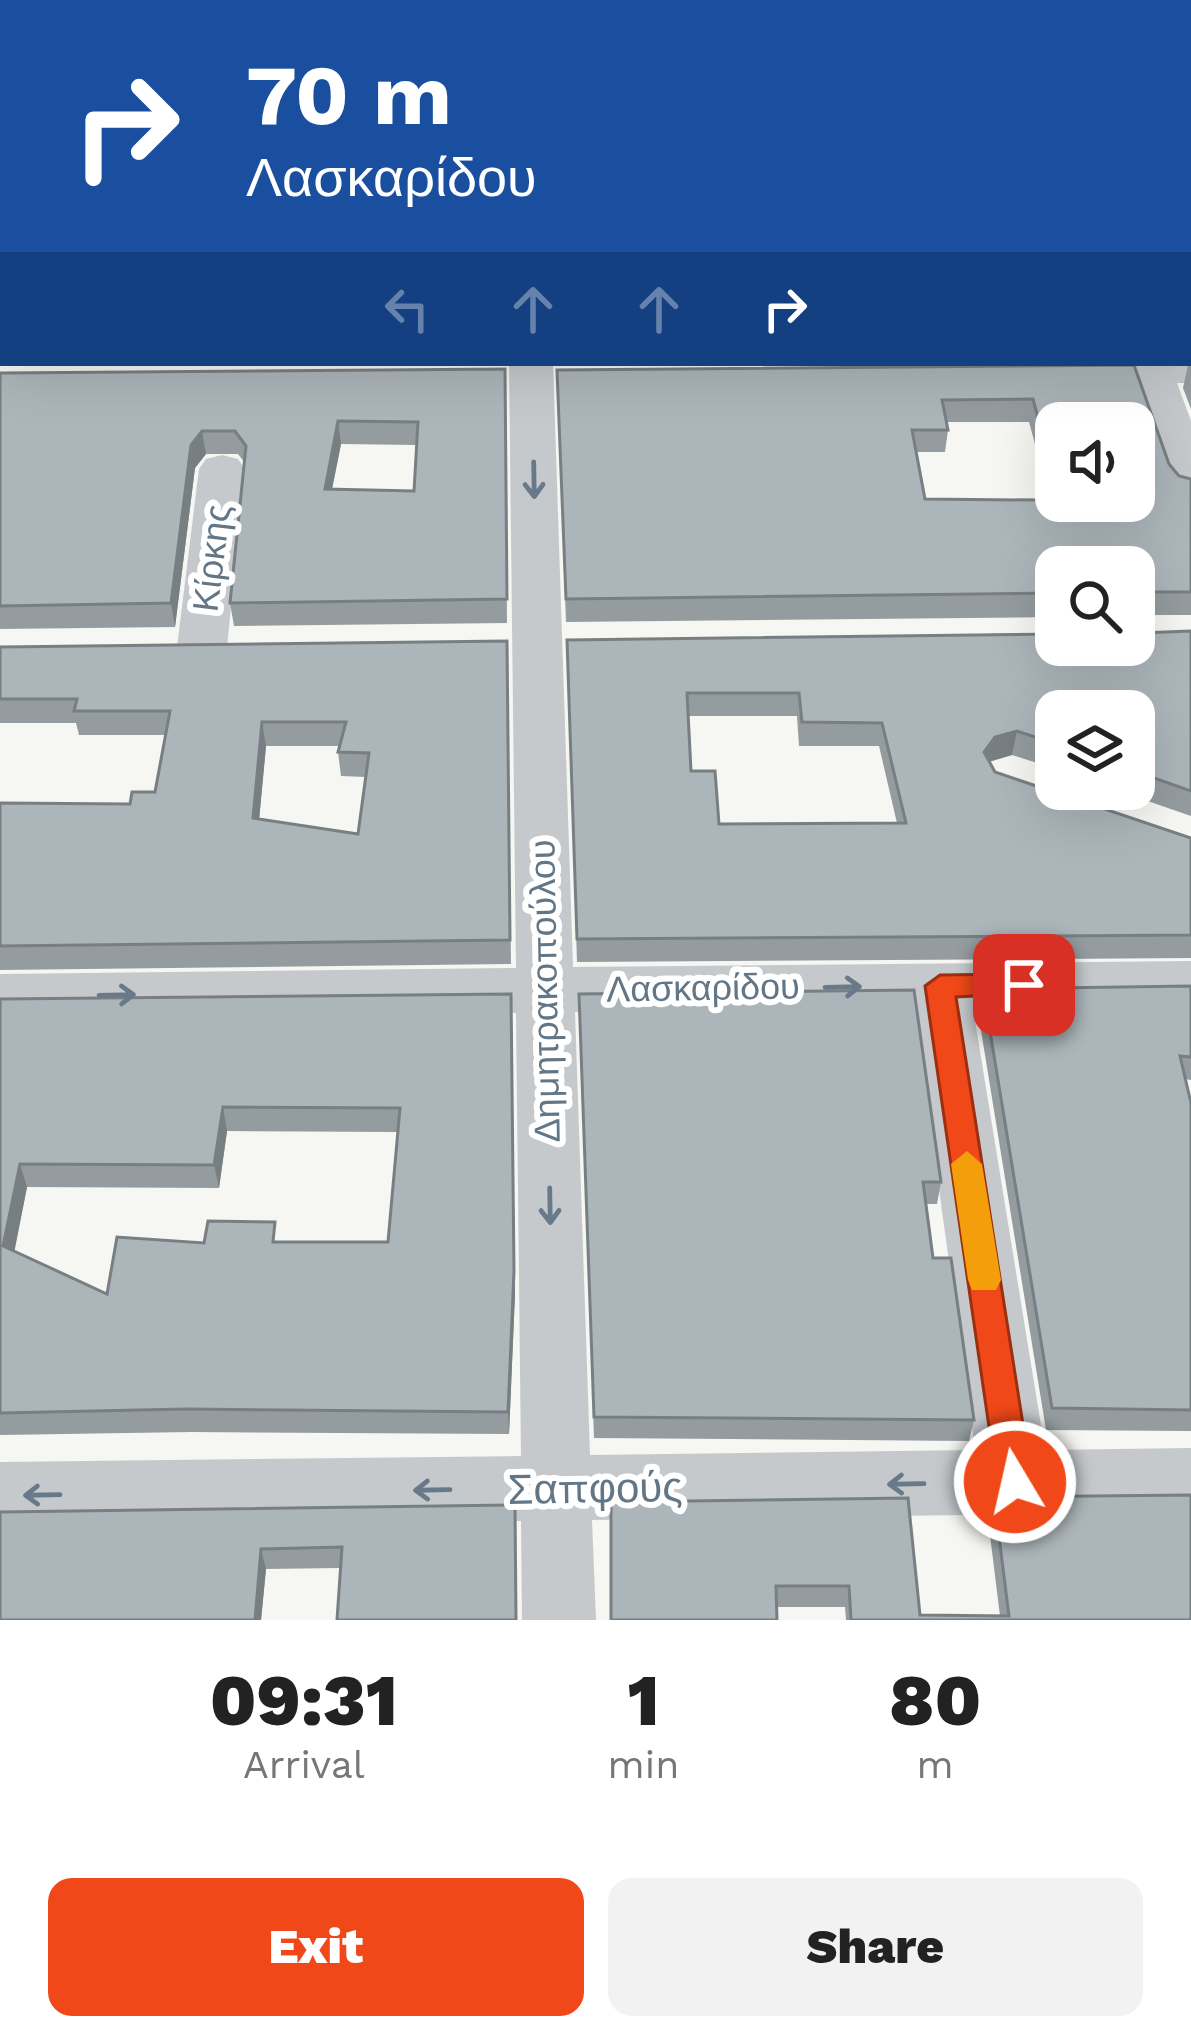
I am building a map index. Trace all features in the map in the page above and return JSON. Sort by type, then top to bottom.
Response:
[{"type":"street","points":[[1031,371],[1163,368],[1191,484]]},
{"type":"street","name":"Δημητρακοπούλου","points":[[531,372],[559,1620]]},
{"type":"street","name":"Κίρκης","points":[[203,647],[222,469]]},
{"type":"street","name":"Λασκαρίδου","points":[[0,996],[1191,983]]},
{"type":"street","points":[[940,986],[1015,1482]]},
{"type":"street","name":"Σαπφούς","points":[[0,1495],[1191,1480]]},
{"type":"building","points":[[1134,366],[1147,402],[1035,402],[1035,406],[1033,399],[942,400],[948,430],[912,430],[925,499],[1035,500],[1035,522],[1155,522],[1155,424],[1169,464],[1179,476],[1191,479],[1191,592],[1155,592],[1155,546],[1035,546],[1035,593],[566,599],[557,370]]},
{"type":"building","points":[[505,369],[507,599],[230,603],[246,446],[235,431],[202,431],[191,445],[171,603],[0,606],[0,373]],"holes":[[[338,421],[418,422],[414,491],[325,489]]]},
{"type":"building","points":[[1191,631],[1191,791],[1155,778],[1155,690],[1035,690],[1035,737],[1017,731],[995,737],[984,752],[995,772],[1035,785],[1035,810],[1108,810],[1191,838],[1191,935],[577,939],[567,640],[1035,634],[1035,666],[1155,666],[1155,632]],"holes":[[[687,693],[799,693],[802,722],[882,723],[906,823],[719,824],[715,771],[691,771]]]},
{"type":"building","points":[[507,641],[510,940],[0,946],[0,803],[130,804],[132,792],[155,792],[170,711],[74,711],[77,699],[0,699],[0,647]],"holes":[[[262,722],[346,722],[338,752],[369,753],[358,834],[253,818]]]},
{"type":"building","points":[[1191,986],[1191,1057],[1180,1056],[1191,1103],[1191,1410],[1052,1408],[983,989]]},
{"type":"building","points":[[914,990],[941,1182],[923,1182],[933,1258],[951,1258],[974,1420],[594,1417],[579,994]]},
{"type":"building","points":[[511,994],[514,1271],[508,1412],[186,1409],[0,1413],[0,999]],"holes":[[[223,1107],[400,1108],[388,1242],[273,1242],[275,1222],[208,1221],[204,1243],[117,1237],[107,1294],[3,1246],[20,1164],[214,1165]]]},
{"type":"building","points":[[1191,1495],[1191,1620],[851,1620],[849,1586],[776,1586],[777,1620],[611,1620],[611,1502],[908,1498],[920,1615],[1009,1616],[994,1497]]},
{"type":"building","points":[[515,1505],[516,1620],[337,1620],[342,1547],[261,1549],[255,1620],[0,1620],[0,1512]]},
{"type":"slow traffic","points":[[967,1164],[984,1280]]},
{"type":"route","points":[[1015,1482],[940,986],[1024,985]]}]
